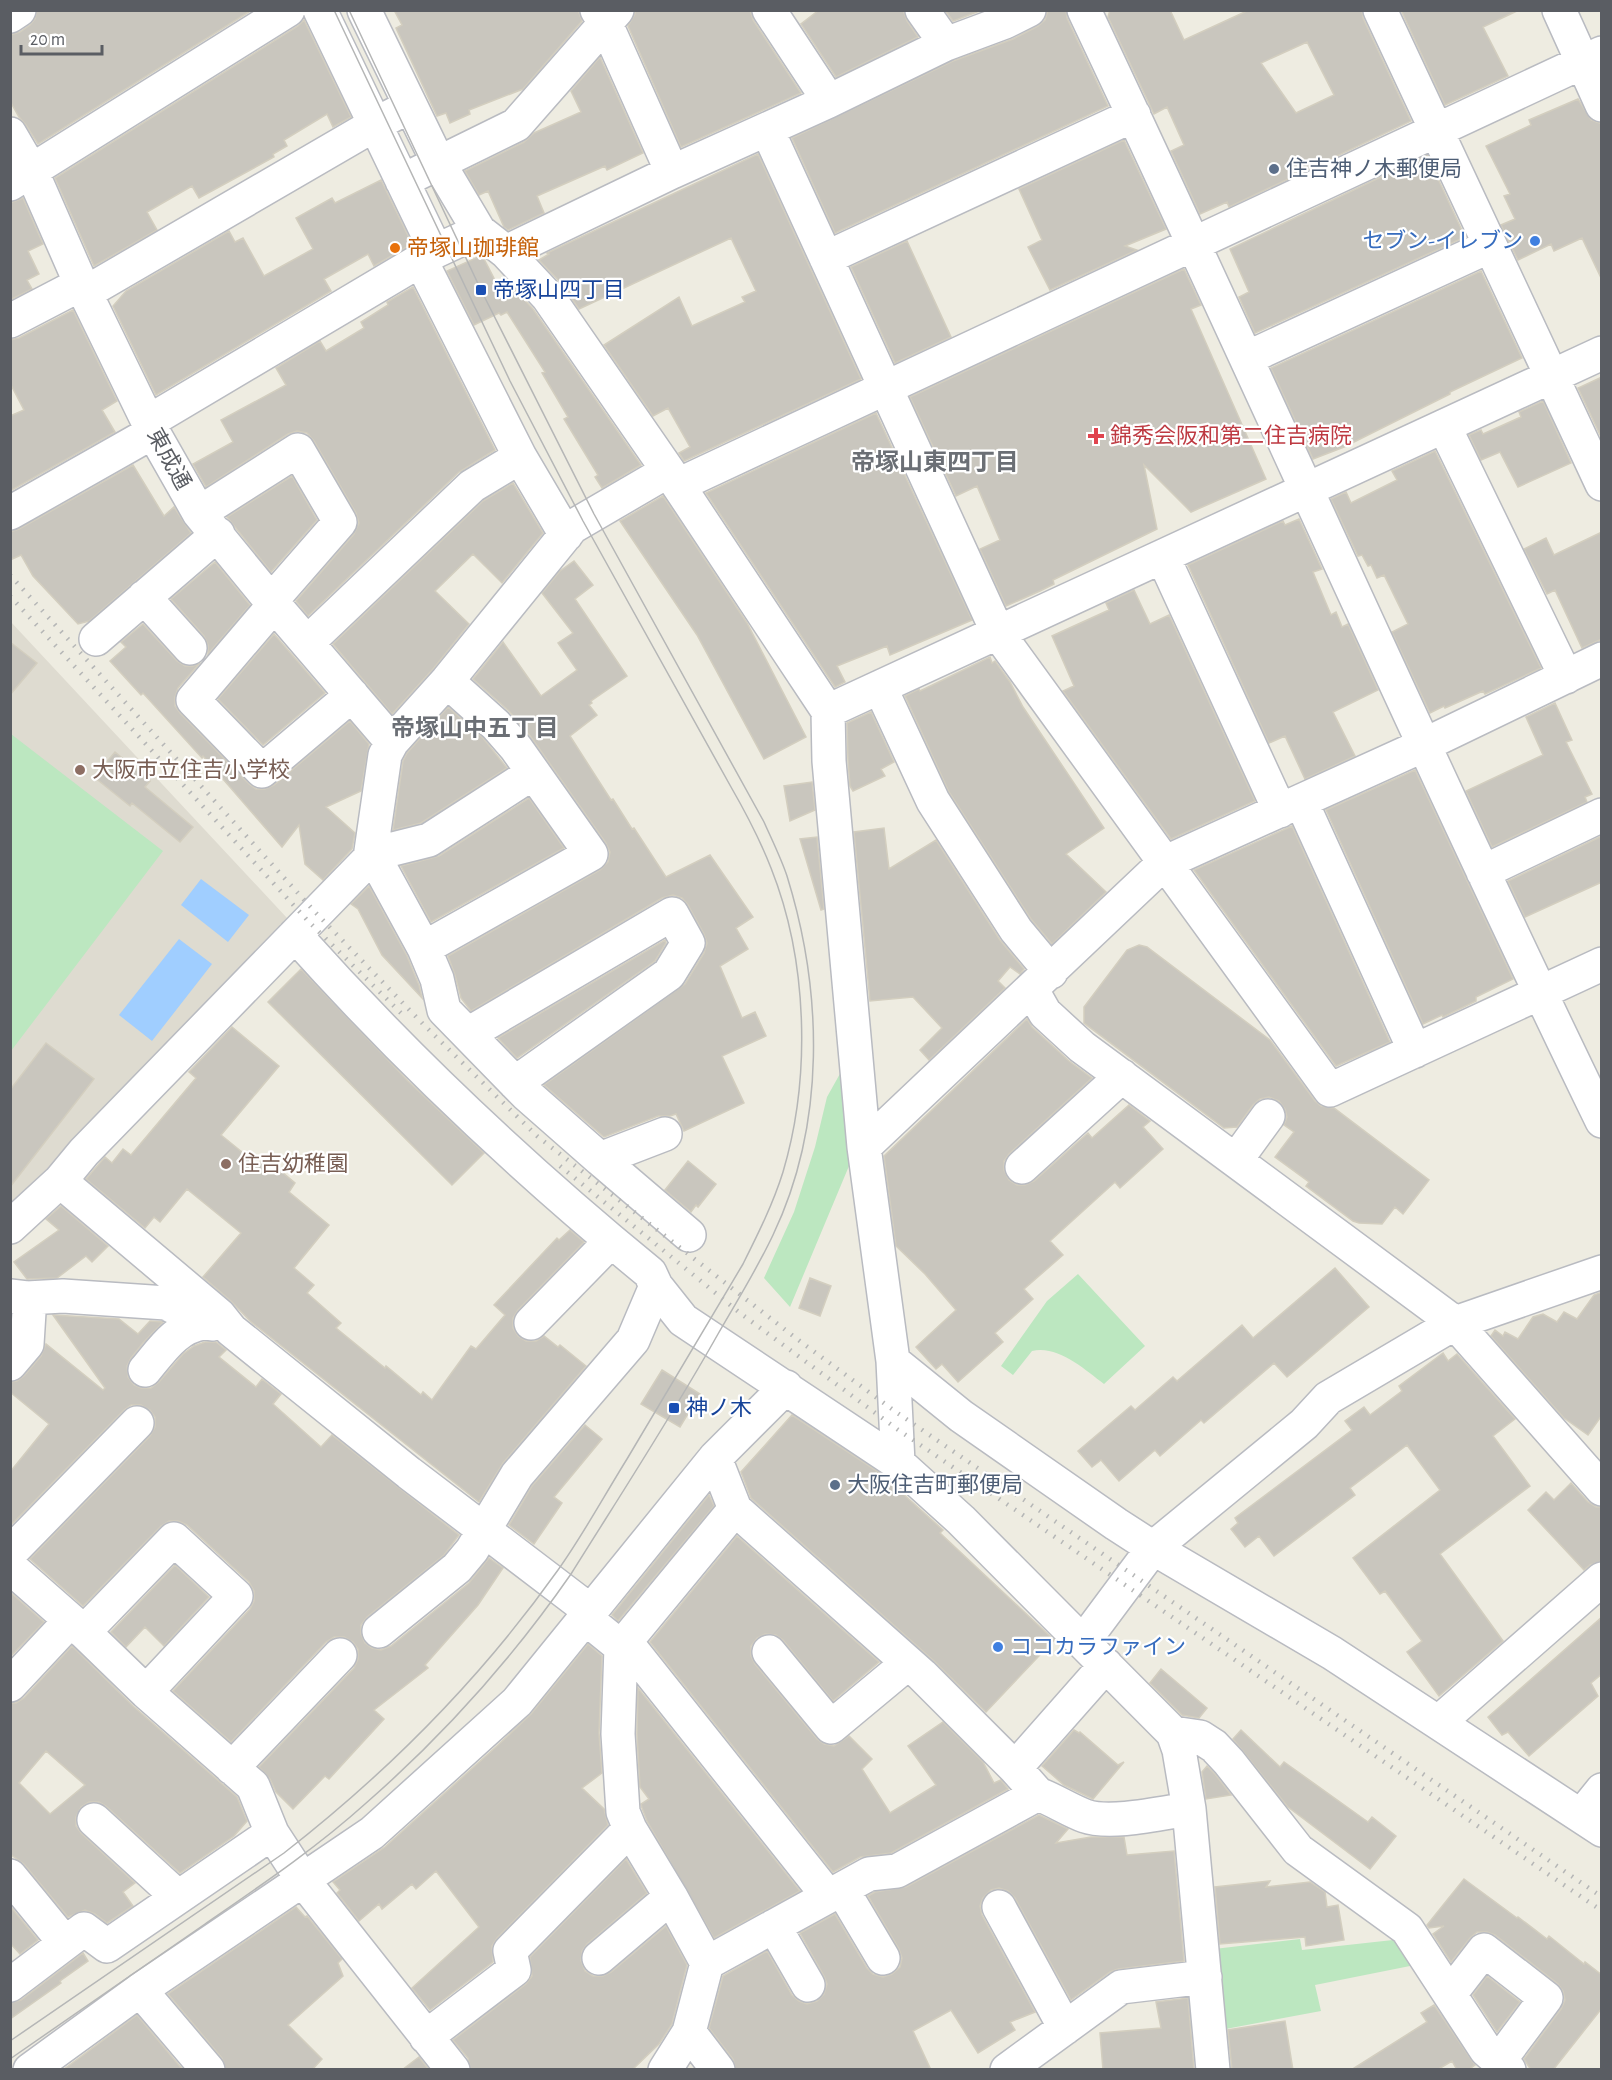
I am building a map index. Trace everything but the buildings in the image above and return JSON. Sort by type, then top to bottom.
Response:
[{"type":"street","points":[[10,16],[19,10]]},
{"type":"street","points":[[21,177],[288,10]]},
{"type":"street","points":[[320,10],[402,182],[428,256],[520,457],[566,535]]},
{"type":"street","points":[[364,10],[438,162],[479,231],[506,252],[548,297],[673,478],[828,711],[829,761],[864,1147],[894,1361],[898,1464]]},
{"type":"street","points":[[769,10],[829,101]]},
{"type":"street","points":[[921,10],[946,44]]},
{"type":"street","points":[[506,252],[946,44],[1005,22],[1029,10]]},
{"type":"street","points":[[1380,10],[1602,484]]},
{"type":"street","points":[[1559,10],[1592,58],[1602,105]]},
{"type":"street","points":[[1085,11],[1195,243],[1539,993],[1602,1120]]},
{"type":"street","points":[[402,182],[516,125],[606,15],[672,172]]},
{"type":"street","points":[[689,1235],[515,1083],[444,1010],[437,979],[424,948],[383,873],[370,858],[384,755],[392,742],[447,681],[572,527],[673,478],[886,388],[1592,58]]},
{"type":"street","points":[[10,321],[83,288],[410,106]]},
{"type":"street","points":[[826,258],[1134,115]]},
{"type":"street","points":[[767,129],[998,633],[1330,1090],[1602,964]]},
{"type":"street","name":"東成通","points":[[10,134],[21,177],[83,288],[150,427],[208,524],[272,603],[392,742]]},
{"type":"street","points":[[10,513],[428,256],[479,231]]},
{"type":"street","points":[[1247,358],[1490,246]]},
{"type":"street","points":[[828,711],[1602,353]]},
{"type":"street","points":[[1444,426],[1566,677]]},
{"type":"street","points":[[96,639],[144,597],[208,524],[298,450],[340,522],[193,700],[262,771],[352,695]]},
{"type":"street","points":[[307,643],[472,486],[520,457]]},
{"type":"street","points":[[1162,557],[1415,1051]]},
{"type":"street","points":[[144,597],[190,648]]},
{"type":"street","points":[[864,1147],[1042,981],[1164,863],[1424,745],[1602,659]]},
{"type":"street","points":[[424,948],[591,854],[516,748],[496,725],[447,681]]},
{"type":"street","points":[[880,687],[933,801],[1016,930],[1042,981],[1046,1013],[1082,1047],[1455,1323],[1602,1489]]},
{"type":"street","points":[[10,1227],[60,1180],[84,1152],[370,858],[385,850],[429,840],[533,773]]},
{"type":"street","points":[[1483,872],[1602,815]]},
{"type":"street","points":[[468,1034],[672,914],[688,943],[669,974],[515,1083]]},
{"type":"street","points":[[295,935],[358,1005],[459,1104],[548,1188],[650,1273],[656,1286],[682,1320],[786,1387],[898,1464],[961,1520],[1173,1733],[1179,1750],[1189,1809],[1213,2070]]},
{"type":"street","points":[[1022,1167],[1122,1076]]},
{"type":"street","points":[[1236,1160],[1268,1116]]},
{"type":"street","points":[[600,1159],[665,1134]]},
{"type":"street","points":[[60,1180],[219,1315],[218,1326]]},
{"type":"street","points":[[531,1323],[610,1241]]},
{"type":"street","points":[[1083,1642],[1153,1548],[1304,1424],[1328,1398],[1455,1323],[1602,1272]]},
{"type":"street","points":[[379,1631],[456,1568],[472,1550],[518,1475],[633,1340],[656,1286]]},
{"type":"street","points":[[19,1297],[63,1296],[166,1303],[218,1326],[483,1531],[623,1644],[835,1892],[883,1958]]},
{"type":"street","points":[[10,1364],[27,1344],[29,1312],[19,1297]]},
{"type":"street","points":[[145,1370],[175,1335],[194,1324],[218,1326]]},
{"type":"street","points":[[894,1361],[962,1416],[1153,1548],[1332,1653],[1591,1823],[1602,1790]]},
{"type":"street","points":[[38,2063],[140,1990],[372,1833],[517,1702],[715,1458],[786,1387]]},
{"type":"street","points":[[10,1553],[137,1422]]},
{"type":"street","points":[[715,1458],[735,1509],[908,1662],[1015,1768],[1038,1794],[1100,1820],[1189,1809]]},
{"type":"street","points":[[665,2070],[689,2032],[707,1963],[630,1829],[623,1812],[618,1734],[623,1644],[735,1509]]},
{"type":"street","points":[[10,1685],[174,1539],[236,1596],[146,1692]]},
{"type":"street","points":[[10,1567],[146,1692],[253,1786],[272,1833],[302,1879],[453,2070]]},
{"type":"street","points":[[1439,1722],[1602,1579]]},
{"type":"street","points":[[769,1652],[831,1727],[908,1662]]},
{"type":"street","points":[[232,1768],[340,1655]]},
{"type":"street","points":[[1015,1768],[1106,1665]]},
{"type":"street","points":[[1173,1733],[1200,1737],[1215,1746],[1298,1850],[1407,1929],[1486,2049],[1504,2065],[1546,1998],[1484,1950],[1450,1994]]},
{"type":"street","points":[[707,1963],[869,1874],[897,1871],[1038,1794]]},
{"type":"street","points":[[94,1820],[178,1897]]},
{"type":"street","points":[[426,2037],[514,1970],[510,1952],[630,1829]]},
{"type":"street","points":[[14,1976],[84,1929],[107,1946],[272,1833]]},
{"type":"street","points":[[10,1876],[65,1943]]},
{"type":"street","points":[[599,1958],[671,1897]]},
{"type":"street","points":[[999,1907],[1065,2028]]},
{"type":"street","points":[[774,1926],[808,1985]]},
{"type":"street","points":[[1007,2070],[1121,1987],[1204,1977]]},
{"type":"street","points":[[140,1990],[208,2070]]},
{"type":"street","points":[[689,2032],[718,2070]]},
{"type":"shaded area","name":"大阪市立住吉小学校","points":[[10,621],[287,918],[288,924],[10,1209]]},
{"type":"green space","points":[[11,734],[163,851],[10,1051]]},
{"type":"green space","points":[[846,1063],[854,1154],[790,1307],[764,1278],[794,1212],[815,1147],[827,1097]]},
{"type":"green space","points":[[1078,1274],[1145,1346],[1104,1384],[1061,1355],[1042,1350],[1032,1351],[1013,1375],[1001,1366],[1047,1301]]},
{"type":"green space","points":[[1300,1939],[1302,1950],[1402,1939],[1420,1964],[1315,1985],[1321,2011],[1215,2031],[1214,1949]]},
{"type":"water","points":[[201,879],[249,915],[228,942],[181,905]]},
{"type":"water","points":[[179,939],[212,964],[152,1041],[119,1015]]},
{"type":"tram line","points":[[10,2041],[284,1853],[323,1822],[432,1721],[498,1648],[529,1610],[576,1543],[743,1264],[770,1207],[783,1172],[792,1136],[801,1059],[798,980],[783,904],[767,858],[742,807],[583,521],[510,381],[334,10]]},
{"type":"tram line","points":[[10,2059],[307,1852],[394,1778],[475,1695],[525,1636],[571,1574],[683,1395],[754,1273],[773,1235],[790,1192],[803,1148],[810,1103],[813,1057],[812,1011],[799,920],[787,876],[764,822],[594,514],[481,290],[349,10]]},
{"type":"railway","points":[[10,575],[316,913],[424,1025],[537,1136],[797,1339],[896,1412],[1602,1897]]},
{"type":"railway","points":[[10,596],[308,921],[405,1017]]},
{"type":"railway","points":[[560,1166],[740,1313],[897,1429],[1602,1911]]},
{"type":"place","name":"住吉神ノ木郵便局","points":[[1274,169]]},
{"type":"place","name":"セブン-イレブン","points":[[1535,241]]},
{"type":"place","name":"帝塚山珈琲館","points":[[395,248]]},
{"type":"place","name":"帝塚山四丁目","points":[[481,290]]},
{"type":"place","name":"錦秀会阪和第二住吉病院","points":[[1096,436]]},
{"type":"place","name":"大阪市立住吉小学校","points":[[80,770]]},
{"type":"place","name":"住吉幼稚園","points":[[226,1164]]},
{"type":"place","name":"神ノ木","points":[[674,1408]]},
{"type":"place","name":"大阪住吉町郵便局","points":[[835,1485]]},
{"type":"place","name":"ココカラファイン","points":[[998,1647]]},
{"type":"district","name":"帝塚山東四丁目","points":[[935,463]]},
{"type":"district","name":"帝塚山中五丁目","points":[[475,729]]}]
